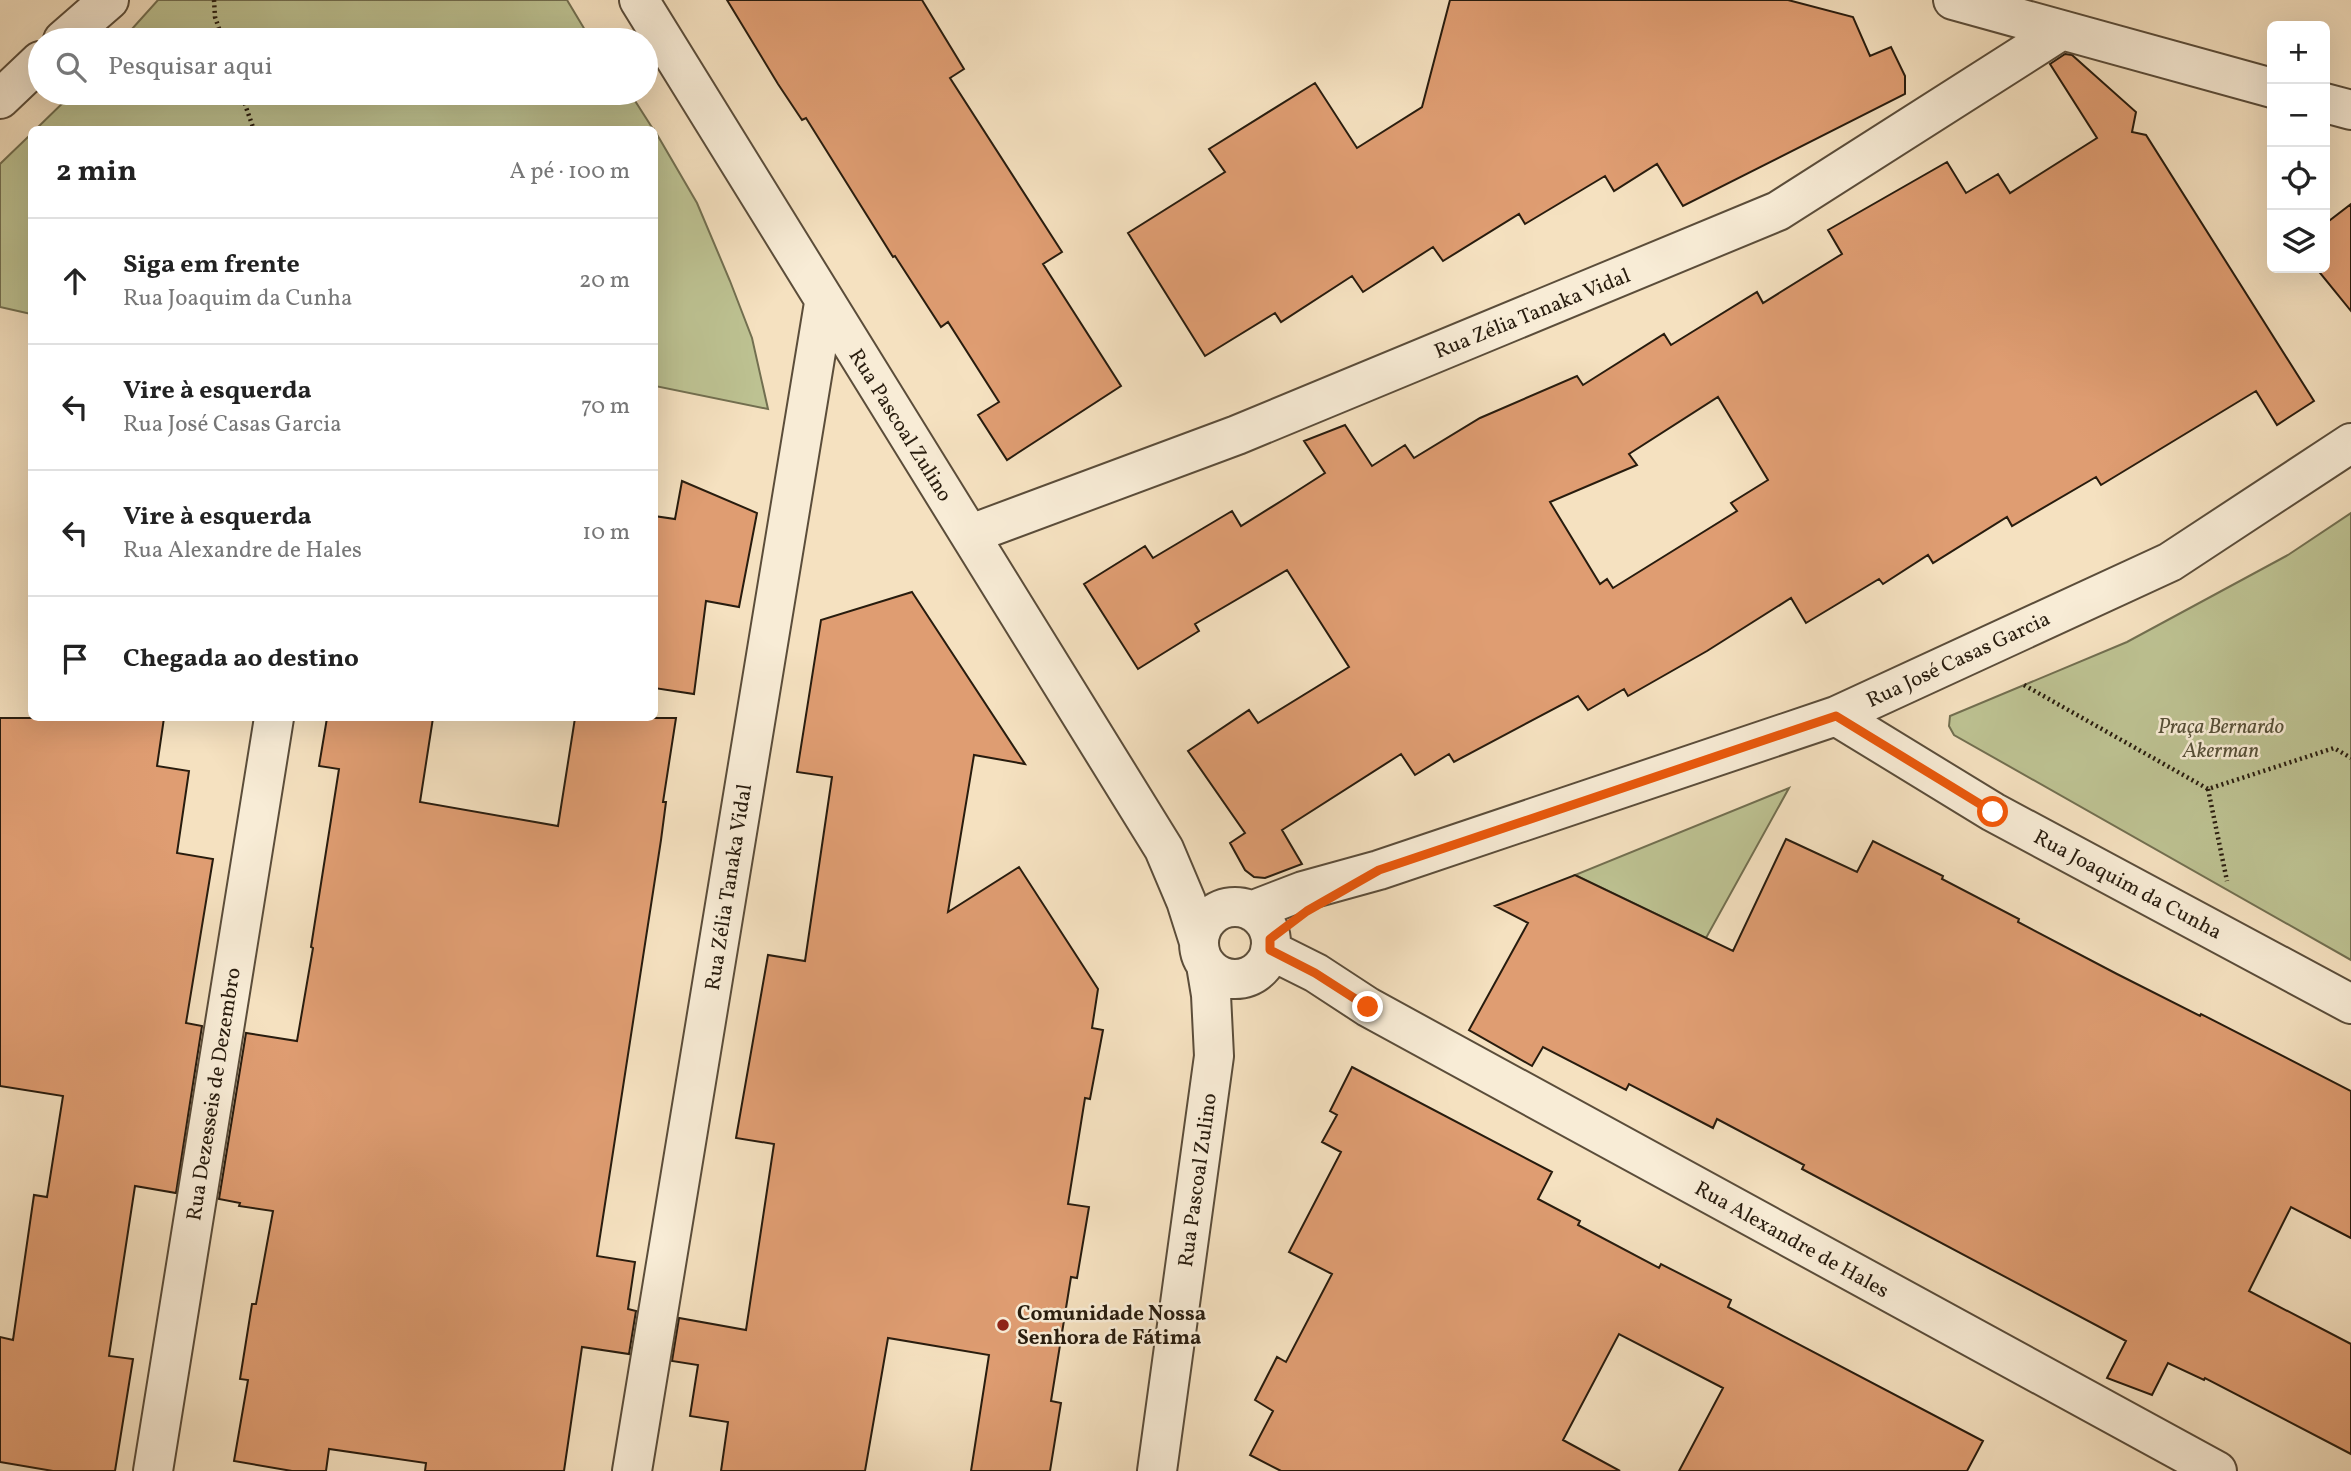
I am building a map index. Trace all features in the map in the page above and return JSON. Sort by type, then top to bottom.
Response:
[{"type":"street","points":[[77,28],[109,0]]},
{"type":"street","name":"Rua Pascoal Zulino","points":[[639,0],[656,28]]},
{"type":"street","points":[[1953,0],[2267,87]]},
{"type":"street","name":"Rua Zélia Tanaka Vidal","points":[[971,534],[1237,435],[1777,211],[2062,30]]},
{"type":"street","name":"Rua Pascoal Zulino","points":[[658,31],[1164,849],[1186,901],[1212,995],[1214,1056],[1169,1466]]},
{"type":"street","points":[[0,99],[28,72]]},
{"type":"street","points":[[2330,104],[2351,110]]},
{"type":"street","name":"Rua Zélia Tanaka Vidal","points":[[632,1471],[824,303]]},
{"type":"street","name":"Rua José Casas Garcia","points":[[1202,954],[1201,930],[1216,912],[1228,908],[1256,942],[1303,891],[1379,870],[1836,716],[2169,562],[2351,443]]},
{"type":"street","name":"Rua Joaquim da Cunha","points":[[1836,716],[1993,812],[2351,1004]]},
{"type":"street","name":"Rua Dezesseis de Dezembro","points":[[153,1471],[274,721]]},
{"type":"street","name":"Rua Pascoal Zulino","points":[[1164,849],[1256,942],[1214,1056]]},
{"type":"street","points":[[1202,954],[1214,973],[1237,979],[1256,942]]},
{"type":"street","name":"Rua Alexandre de Hales","points":[[1256,942],[1290,986],[1368,1007],[2217,1471]]},
{"type":"path","points":[[214,0],[219,28]]},
{"type":"path","points":[[246,105],[253,126]]},
{"type":"path","points":[[1968,654],[2208,789],[2334,748],[2351,758]]},
{"type":"path","points":[[2208,789],[2237,943]]},
{"type":"green space","points":[[158,0],[567,0],[584,28],[133,28]]},
{"type":"green space","points":[[61,105],[638,105],[651,126],[39,126]]},
{"type":"green space","points":[[658,136],[697,203],[730,281],[752,338],[768,409],[658,387]]},
{"type":"green space","points":[[28,137],[28,313],[0,307],[0,164]]},
{"type":"green space","name":"Praça Bernardo Akerman","points":[[2351,513],[2351,960],[1954,735],[1949,726],[1950,716],[2127,642],[2288,555]]},
{"type":"green space","points":[[1789,788],[1706,938],[1575,875]]},
{"type":"building","points":[[727,0],[922,0],[964,69],[950,78],[1062,252],[1043,264],[1121,386],[1007,460],[978,415],[999,402],[948,322],[941,327],[895,256],[893,257],[806,118],[802,120],[778,84]]},
{"type":"building","points":[[1450,0],[1788,0],[1853,17],[1870,56],[1891,47],[1905,76],[1905,94],[1683,206],[1657,164],[1614,191],[1605,176],[1525,224],[1519,214],[1443,261],[1433,247],[1363,292],[1352,276],[1281,322],[1275,313],[1205,356],[1128,233],[1225,172],[1209,149],[1315,83],[1357,148],[1422,107]]},
{"type":"building","points":[[2065,54],[2072,55],[2136,112],[2132,132],[2146,135],[2314,401],[2277,425],[2256,391],[2101,485],[2096,477],[2012,526],[2007,517],[1933,563],[1928,555],[1883,584],[1879,579],[1806,623],[1791,598],[1707,651],[1628,696],[1624,689],[1588,710],[1578,696],[1454,762],[1449,754],[1415,775],[1401,754],[1282,830],[1302,864],[1265,878],[1254,877],[1245,870],[1230,843],[1245,833],[1188,751],[1249,710],[1258,723],[1349,667],[1287,570],[1195,624],[1199,631],[1138,669],[1084,584],[1145,546],[1153,558],[1232,511],[1241,526],[1325,473],[1304,441],[1345,425],[1372,466],[1405,445],[1414,458],[1480,418],[1577,376],[1583,385],[1664,334],[1671,345],[1757,292],[1763,303],[1842,254],[1828,230],[1947,162],[1966,193],[1998,174],[2010,193],[2097,138],[2050,64]],"holes":[[[1718,397],[1768,480],[1731,503],[1737,511],[1613,588],[1607,579],[1600,584],[1550,502],[1637,465],[1629,454]]]},
{"type":"building","points":[[2351,204],[2351,311],[2320,273],[2330,273],[2330,220]]},
{"type":"building","points":[[682,481],[757,513],[739,607],[706,601],[694,694],[658,689],[658,517],[675,519]]},
{"type":"building","points":[[912,592],[1025,764],[974,755],[948,912],[1019,867],[1098,989],[1092,1028],[1103,1030],[1090,1099],[1085,1098],[1068,1204],[1089,1207],[1077,1278],[1071,1277],[1051,1401],[1061,1403],[1050,1471],[971,1471],[989,1355],[888,1338],[865,1471],[721,1471],[728,1422],[690,1416],[698,1365],[672,1361],[679,1318],[746,1330],[774,1144],[736,1138],[768,955],[805,961],[832,777],[797,772],[821,620]]},
{"type":"building","points":[[0,718],[28,718],[28,721],[164,721],[157,766],[189,771],[177,853],[213,859],[186,1023],[202,1026],[176,1193],[135,1186],[109,1356],[133,1359],[115,1471],[53,1471],[0,1462],[0,1337],[13,1340],[34,1195],[47,1197],[63,1096],[0,1086]]},
{"type":"building","points":[[658,718],[676,718],[663,802],[666,802],[661,840],[597,1256],[635,1262],[628,1309],[636,1311],[629,1354],[582,1347],[564,1471],[425,1471],[426,1463],[329,1449],[326,1471],[292,1471],[234,1461],[248,1380],[240,1379],[252,1304],[256,1304],[273,1211],[239,1206],[240,1203],[219,1199],[246,1033],[297,1041],[339,769],[319,766],[326,721],[433,721],[420,802],[558,826],[575,721],[658,721]]},
{"type":"building","points":[[1786,839],[1857,872],[1873,841],[1943,876],[1942,879],[2019,919],[2018,922],[2117,974],[2351,1091],[2351,1238],[2291,1207],[2249,1291],[2351,1344],[2351,1454],[2205,1378],[2204,1380],[2168,1363],[2152,1395],[2107,1378],[2126,1341],[1802,1169],[1804,1165],[1717,1119],[1713,1128],[1629,1084],[1626,1090],[1543,1047],[1532,1066],[1469,1030],[1528,923],[1495,906],[1575,875],[1733,951]]},
{"type":"building","points":[[1352,1067],[1552,1172],[1538,1199],[1580,1221],[1578,1225],[1659,1268],[1661,1264],[1731,1300],[1728,1307],[1983,1441],[1967,1471],[1679,1471],[1723,1388],[1619,1334],[1563,1440],[1620,1471],[1281,1471],[1250,1455],[1273,1411],[1255,1400],[1277,1357],[1286,1362],[1332,1274],[1289,1252],[1341,1152],[1322,1142],[1337,1115],[1330,1111]]},
{"type":"place","name":"Comunidade Nossa Senhora de Fátima","points":[[1003,1325]]},
{"type":"route","points":[[1368,1007],[1315,973],[1270,950],[1270,939],[1307,911],[1379,870],[1836,716],[1993,812]]}]
